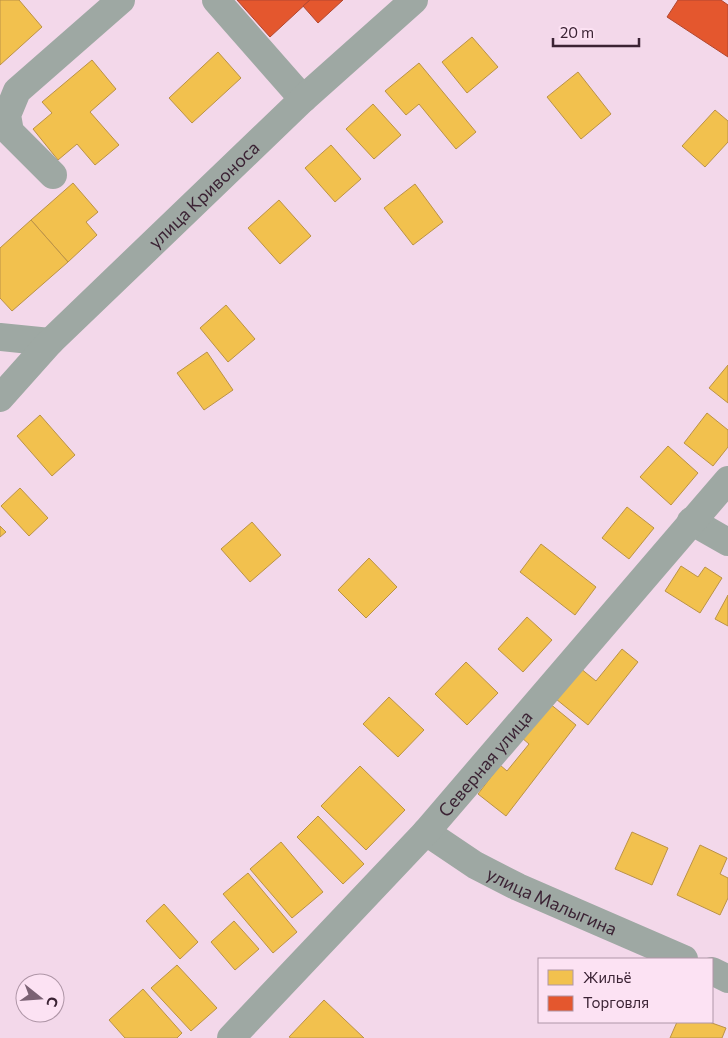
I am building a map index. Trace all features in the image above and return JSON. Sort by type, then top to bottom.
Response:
[{"type":"street","points":[[53,175],[10,132],[7,116],[16,92],[121,0]]},
{"type":"street","points":[[216,0],[303,99]]},
{"type":"street","name":"улица Кривоноса","points":[[0,398],[50,342],[303,99],[414,0]]},
{"type":"street","points":[[0,337],[50,342]]},
{"type":"street","name":"Северная улица","points":[[231,1038],[426,832],[728,480]]},
{"type":"street","points":[[691,521],[728,542]]},
{"type":"street","name":"улица Малыгина","points":[[426,832],[483,870],[682,958]]},
{"type":"street","points":[[713,972],[728,979]]},
{"type":"building: Жильё","points":[[0,0],[19,0],[42,27],[0,65]]},
{"type":"building: Жильё","points":[[472,37],[498,67],[467,93],[442,62]]},
{"type":"building: Жильё","points":[[218,52],[241,78],[192,123],[169,98]]},
{"type":"building: Жильё","points":[[92,60],[116,89],[90,112],[119,145],[95,165],[77,144],[58,160],[33,129],[52,113],[42,102]]},
{"type":"building: Жильё","points":[[419,63],[476,132],[456,149],[419,104],[406,115],[385,91]]},
{"type":"building: Жильё","points":[[578,72],[611,114],[581,139],[547,97]]},
{"type":"building: Жильё","points":[[373,104],[401,135],[374,159],[346,129]]},
{"type":"building: Жильё","points":[[715,110],[728,121],[728,142],[705,167],[682,146]]},
{"type":"building: Жильё","points":[[331,145],[361,179],[335,202],[305,168]]},
{"type":"building: Жильё","points":[[73,183],[98,212],[86,222],[97,235],[68,262],[31,220]]},
{"type":"building: Жильё","points":[[415,184],[443,222],[413,245],[384,208]]},
{"type":"building: Жильё","points":[[279,200],[311,236],[280,264],[248,228]]},
{"type":"building: Жильё","points":[[31,220],[68,262],[12,311],[0,298],[0,248]]},
{"type":"building: Жильё","points":[[226,305],[255,339],[228,362],[200,328]]},
{"type":"building: Жильё","points":[[207,352],[233,390],[204,410],[177,373]]},
{"type":"building: Жильё","points":[[728,365],[728,403],[709,388]]},
{"type":"building: Жильё","points":[[707,413],[728,430],[728,447],[713,466],[684,443]]},
{"type":"building: Жильё","points":[[40,415],[75,455],[52,476],[17,436]]},
{"type":"building: Жильё","points":[[668,446],[698,473],[671,505],[640,477]]},
{"type":"building: Жильё","points":[[20,488],[48,518],[29,536],[1,506]]},
{"type":"building: Жильё","points":[[627,507],[654,528],[629,559],[602,538]]},
{"type":"building: Жильё","points":[[252,522],[281,555],[250,582],[221,549]]},
{"type":"building: Жильё","points":[[0,526],[6,532],[0,537]]},
{"type":"building: Жильё","points":[[541,544],[596,587],[575,615],[520,572]]},
{"type":"building: Жильё","points":[[369,558],[397,587],[366,618],[338,590]]},
{"type":"building: Жильё","points":[[681,566],[698,577],[705,567],[722,578],[700,613],[665,591]]},
{"type":"building: Жильё","points":[[728,595],[728,626],[715,619]]},
{"type":"building: Жильё","points":[[527,617],[552,640],[523,672],[498,649]]},
{"type":"building: Жильё","points":[[622,649],[638,662],[588,725],[556,699],[580,668],[596,681]]},
{"type":"building: Жильё","points":[[466,662],[498,693],[467,725],[435,694]]},
{"type":"building: Жильё","points":[[389,697],[424,730],[398,757],[363,724]]},
{"type":"building: Жильё","points":[[549,703],[576,725],[506,816],[478,794],[500,765],[507,771],[529,744],[522,738]]},
{"type":"building: Жильё","points":[[360,766],[405,810],[366,850],[321,806]]},
{"type":"building: Жильё","points":[[318,816],[364,864],[343,884],[297,837]]},
{"type":"building: Жильё","points":[[632,832],[668,848],[652,885],[615,869]]},
{"type":"building: Жильё","points":[[281,842],[323,892],[292,918],[250,869]]},
{"type":"building: Жильё","points":[[700,845],[727,858],[720,874],[728,878],[728,898],[720,915],[677,895]]},
{"type":"building: Жильё","points":[[248,873],[297,932],[273,953],[223,894]]},
{"type":"building: Жильё","points":[[164,904],[198,942],[180,959],[146,921]]},
{"type":"building: Жильё","points":[[234,921],[259,949],[235,970],[211,942]]},
{"type":"building: Жильё","points":[[177,965],[217,1008],[191,1031],[151,988]]},
{"type":"building: Жильё","points":[[143,989],[182,1033],[177,1038],[125,1038],[109,1020]]},
{"type":"building: Жильё","points":[[324,1000],[364,1038],[289,1037]]},
{"type":"building: Жильё","points":[[677,1023],[712,1023],[726,1028],[722,1038],[670,1038]]},
{"type":"building: Торговля","points":[[237,0],[310,0],[270,37]]},
{"type":"building: Торговля","points":[[310,0],[343,0],[318,23],[303,6]]},
{"type":"building: Торговля","points":[[678,0],[721,0],[728,5],[728,57],[667,17]]}]
